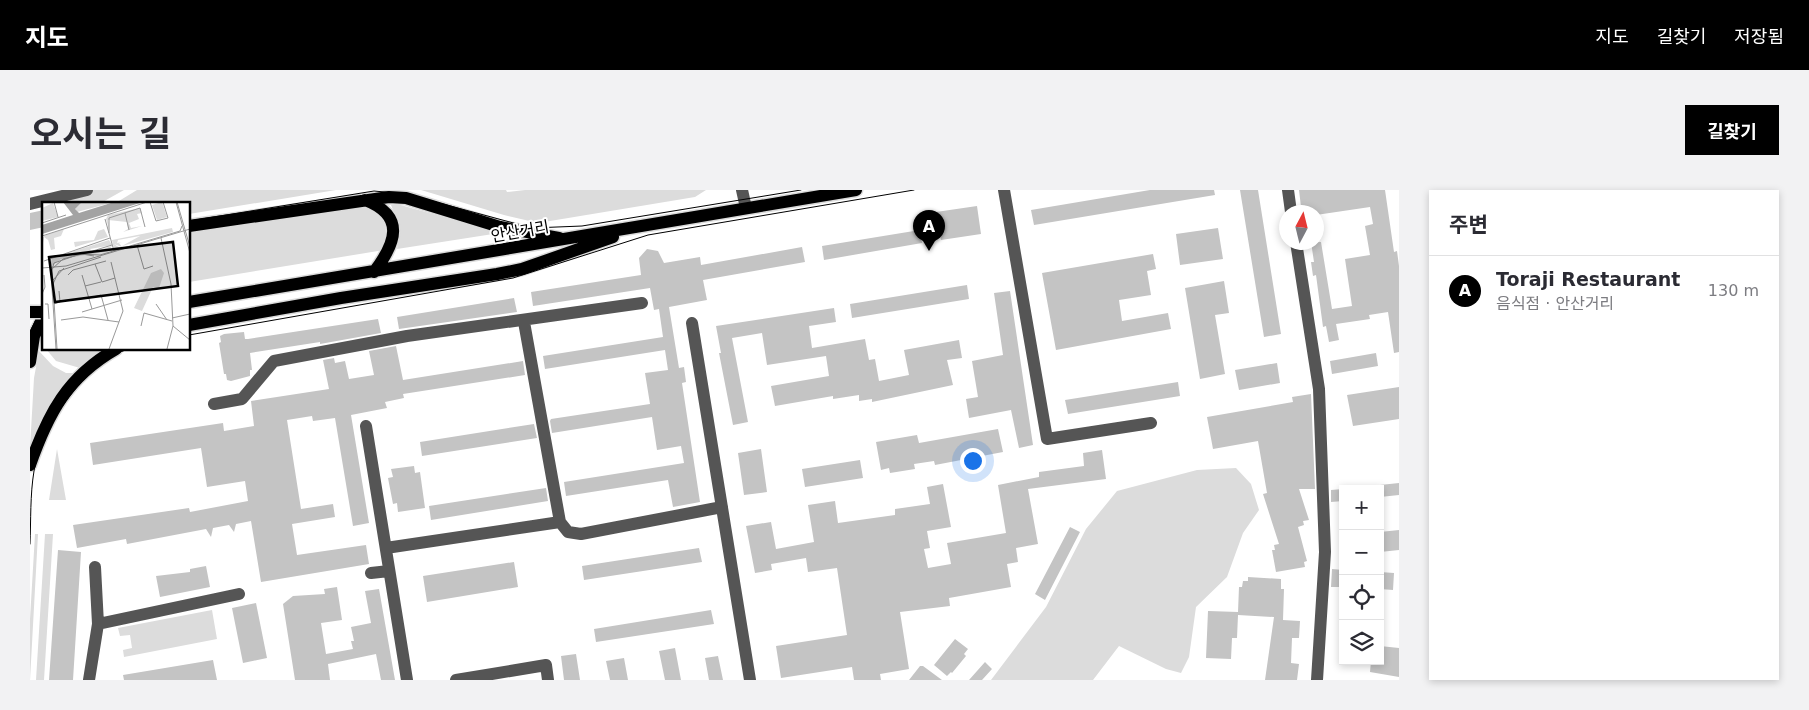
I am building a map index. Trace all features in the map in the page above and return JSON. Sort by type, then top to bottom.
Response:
[{"type":"main road","name":"안산거리","points":[[190,302],[856,190]]},
{"type":"main road","points":[[190,226],[407,194],[500,227],[566,240]]},
{"type":"main road","points":[[365,200],[383,209],[393,224],[391,246],[374,272]]},
{"type":"main road","points":[[190,326],[341,298],[498,274],[586,248],[641,226]]},
{"type":"main road","points":[[30,362],[34,336],[42,320]]},
{"type":"main road","points":[[30,465],[44,426],[58,401],[72,384],[101,357],[114,350]]},
{"type":"street","points":[[30,204],[86,190]]},
{"type":"street","points":[[742,190],[746,208]]},
{"type":"street","points":[[1004,190],[1047,439],[1151,422]]},
{"type":"street","points":[[1288,190],[1291,205]]},
{"type":"street","points":[[1297,250],[1319,389],[1325,552],[1317,680]]},
{"type":"street","points":[[214,404],[242,399],[274,361],[406,336],[524,322],[642,303]]},
{"type":"street","points":[[524,322],[560,522],[568,532],[581,534],[722,507]]},
{"type":"street","points":[[692,323],[750,680]]},
{"type":"street","points":[[366,426],[407,680]]},
{"type":"street","points":[[386,548],[560,522]]},
{"type":"street","points":[[89,680],[98,624],[95,567]]},
{"type":"street","points":[[371,573],[388,571]]},
{"type":"street","points":[[98,624],[239,594]]},
{"type":"street","points":[[456,680],[546,665],[548,680]]},
{"type":"shaded area","points":[[92,190],[124,190],[103,202],[66,202]]},
{"type":"shaded area","points":[[137,190],[336,190],[190,214],[190,202],[117,202]]},
{"type":"shaded area","points":[[421,190],[506,190],[507,192],[525,190],[706,190],[695,197],[538,223],[504,215]]},
{"type":"shaded area","points":[[397,204],[494,231],[493,234],[397,249],[400,227],[391,205]]},
{"type":"shaded area","points":[[357,206],[367,207],[380,214],[386,233],[384,250],[190,282],[190,233]]},
{"type":"shaded area","points":[[47,350],[107,350],[80,368],[56,361]]},
{"type":"shaded area","points":[[39,351],[53,366],[66,373],[75,373],[30,448],[34,378]]},
{"type":"shaded area","points":[[57,449],[66,500],[49,500]]},
{"type":"shaded area","points":[[1236,468],[1251,484],[1259,510],[1243,533],[1227,577],[1196,607],[1189,657],[1181,673],[1166,669],[1119,646],[1093,680],[991,680],[1046,607],[1086,529],[1117,491],[1197,470]]},
{"type":"shaded area","points":[[35,534],[38,534],[30,680],[30,619]]},
{"type":"shaded area","points":[[45,534],[53,534],[44,680],[36,680]]},
{"type":"shaded area","points":[[212,610],[217,639],[124,657],[123,650],[132,648],[130,635],[120,636],[118,628]]},
{"type":"building","points":[[1150,190],[1214,190],[1215,195],[1034,225],[1031,210]]},
{"type":"building","points":[[1240,190],[1258,190],[1281,334],[1264,337]]},
{"type":"building","points":[[1299,190],[1385,190],[1394,252],[1397,251],[1399,266],[1399,352],[1394,353],[1388,312],[1369,315],[1370,319],[1336,324],[1339,340],[1329,342],[1326,326],[1323,327],[1316,275],[1313,276],[1311,262],[1314,262],[1312,250],[1322,250],[1332,309],[1352,306],[1345,259],[1370,255],[1365,226],[1373,224],[1370,207],[1324,214],[1324,205],[1301,205]]},
{"type":"building","points":[[977,206],[981,234],[941,240],[936,212]]},
{"type":"building","points":[[42,210],[42,227],[30,230],[30,213]]},
{"type":"building","points":[[1218,228],[1223,259],[1180,265],[1176,234]]},
{"type":"building","points":[[920,230],[922,243],[824,260],[822,246]]},
{"type":"building","points":[[802,247],[805,262],[703,280],[707,300],[669,307],[679,368],[684,367],[686,382],[682,383],[700,502],[673,507],[668,480],[566,496],[564,482],[684,463],[681,446],[657,450],[652,417],[552,433],[550,421],[551,419],[650,404],[645,373],[668,370],[665,350],[545,369],[543,356],[663,337],[659,309],[654,310],[650,288],[533,306],[531,292],[641,275],[639,258],[647,249],[658,251],[664,263],[700,257],[701,265]]},
{"type":"building","points":[[1153,254],[1156,269],[1147,271],[1151,295],[1119,300],[1122,321],[1168,313],[1171,329],[1056,350],[1042,273]]},
{"type":"building","points":[[1224,281],[1229,313],[1215,315],[1225,374],[1200,379],[1185,288]]},
{"type":"building","points":[[967,285],[969,299],[852,318],[850,304]]},
{"type":"building","points":[[1010,291],[1033,445],[1019,448],[1011,410],[969,418],[966,399],[978,397],[972,361],[1003,355],[994,293]]},
{"type":"building","points":[[514,298],[517,312],[399,329],[397,317]]},
{"type":"building","points":[[834,308],[836,322],[809,326],[812,348],[865,339],[869,360],[875,359],[879,381],[909,375],[904,350],[959,340],[962,358],[947,360],[953,385],[872,402],[872,399],[859,401],[859,395],[833,399],[833,396],[775,406],[771,386],[829,376],[826,356],[767,365],[762,333],[732,338],[748,422],[733,425],[719,353],[721,353],[716,326]]},
{"type":"building","points":[[378,319],[381,333],[320,344],[320,342],[250,353],[252,370],[250,370],[250,376],[231,381],[227,380],[226,374],[224,374],[219,343],[221,342],[220,336],[224,334],[244,332],[245,339],[248,339]]},
{"type":"building","points":[[396,346],[403,380],[523,361],[525,375],[403,394],[404,398],[385,402],[387,408],[351,415],[369,523],[353,526],[335,418],[313,421],[312,416],[287,420],[301,509],[333,504],[335,517],[292,524],[297,555],[366,545],[369,564],[261,582],[251,521],[236,524],[234,532],[229,525],[213,528],[211,537],[206,529],[127,544],[126,539],[77,548],[73,525],[189,508],[190,512],[248,501],[245,481],[207,487],[201,448],[93,465],[90,443],[223,423],[224,431],[254,426],[251,401],[329,389],[323,360],[334,358],[335,363],[345,361],[349,379],[374,375],[369,351]]},
{"type":"building","points":[[1376,353],[1378,366],[1332,374],[1330,361]]},
{"type":"building","points":[[1277,363],[1280,383],[1239,390],[1235,370]]},
{"type":"building","points":[[1178,382],[1180,396],[1068,414],[1065,400]]},
{"type":"building","points":[[1399,387],[1399,419],[1353,426],[1347,395]]},
{"type":"building","points":[[1311,394],[1315,489],[1299,489],[1309,520],[1303,521],[1304,525],[1298,527],[1307,561],[1304,562],[1305,567],[1276,572],[1272,550],[1275,550],[1274,545],[1279,544],[1263,494],[1267,493],[1258,441],[1213,449],[1207,417],[1293,402],[1292,397]]},
{"type":"building","points":[[534,424],[537,438],[422,456],[420,442]]},
{"type":"building","points":[[998,429],[1003,452],[935,465],[934,461],[914,464],[915,469],[890,473],[889,468],[881,470],[876,442],[917,435],[919,443]]},
{"type":"building","points":[[761,449],[767,492],[744,495],[738,453]]},
{"type":"building","points":[[1102,450],[1106,479],[1028,489],[1038,544],[1016,548],[1018,562],[1007,564],[1011,587],[949,598],[950,606],[900,612],[909,669],[880,674],[881,680],[854,680],[852,667],[781,678],[776,646],[847,635],[837,568],[808,572],[806,558],[771,564],[772,570],[755,573],[746,526],[771,522],[776,549],[814,542],[808,505],[835,501],[838,523],[895,515],[895,509],[930,504],[927,487],[943,484],[951,527],[927,531],[930,548],[924,549],[928,568],[951,564],[947,543],[1006,533],[998,485],[1039,477],[1039,472],[1084,466],[1083,453]]},
{"type":"building","points":[[860,460],[863,478],[805,487],[802,469]]},
{"type":"building","points":[[414,466],[415,473],[420,472],[425,508],[398,512],[397,503],[393,504],[388,478],[393,477],[391,469]]},
{"type":"building","points":[[1399,483],[1399,495],[1384,497],[1384,485],[1380,485]]},
{"type":"building","points":[[546,488],[548,501],[431,520],[429,506]]},
{"type":"building","points":[[1339,489],[1339,501],[1331,502],[1331,490]]},
{"type":"building","points":[[1070,527],[1080,532],[1045,600],[1035,594]]},
{"type":"building","points":[[1399,530],[1399,550],[1384,552],[1384,532]]},
{"type":"building","points":[[699,548],[702,562],[584,580],[582,566]]},
{"type":"building","points":[[58,550],[81,552],[73,680],[49,680]]},
{"type":"building","points":[[514,562],[518,587],[427,602],[423,576]]},
{"type":"building","points":[[206,566],[210,587],[160,597],[156,576],[190,572],[190,569]]},
{"type":"building","points":[[1332,569],[1339,570],[1339,587],[1331,587]]},
{"type":"building","points":[[1384,572],[1394,573],[1393,590],[1384,589]]},
{"type":"building","points":[[1248,577],[1281,579],[1281,589],[1284,589],[1283,620],[1300,621],[1299,638],[1292,638],[1291,663],[1299,664],[1297,680],[1265,680],[1274,617],[1238,615],[1237,638],[1232,638],[1231,659],[1206,658],[1208,611],[1238,612],[1239,587],[1242,587],[1243,581],[1248,581]]},
{"type":"building","points":[[337,587],[342,620],[321,623],[326,654],[353,649],[351,641],[354,641],[351,627],[371,623],[365,591],[379,589],[395,680],[381,680],[376,654],[328,664],[330,680],[295,680],[283,604],[293,596],[325,594],[324,589]]},
{"type":"building","points":[[256,603],[267,658],[243,663],[232,608]]},
{"type":"building","points":[[711,610],[714,624],[596,642],[594,629]]},
{"type":"building","points":[[955,639],[968,649],[964,654],[966,656],[952,673],[947,676],[934,665]]},
{"type":"building","points":[[1384,646],[1399,648],[1399,677],[1370,672],[1371,665],[1384,665]]},
{"type":"building","points":[[675,648],[681,680],[665,680],[659,651]]},
{"type":"building","points":[[576,654],[580,680],[564,680],[561,656]]},
{"type":"building","points":[[718,656],[723,680],[709,680],[705,658]]},
{"type":"building","points":[[624,658],[628,680],[610,680],[606,661]]},
{"type":"building","points":[[213,660],[217,680],[124,680],[123,675]]},
{"type":"building","points":[[985,662],[992,669],[982,680],[969,680]]},
{"type":"building","points":[[920,666],[923,666],[942,680],[909,680]]},
{"type":"tram line","points":[[190,221],[374,191],[406,194],[532,228],[582,226],[801,190]]},
{"type":"tram line","points":[[190,335],[513,278],[648,235],[914,190]]},
{"type":"tram line","points":[[30,332],[42,306]]},
{"type":"tram line","points":[[30,544],[31,498],[34,471],[38,454],[46,435],[55,417],[81,382],[112,356],[126,350]]},
{"type":"place","name":"Toraji Restaurant","points":[[929,251]]}]
